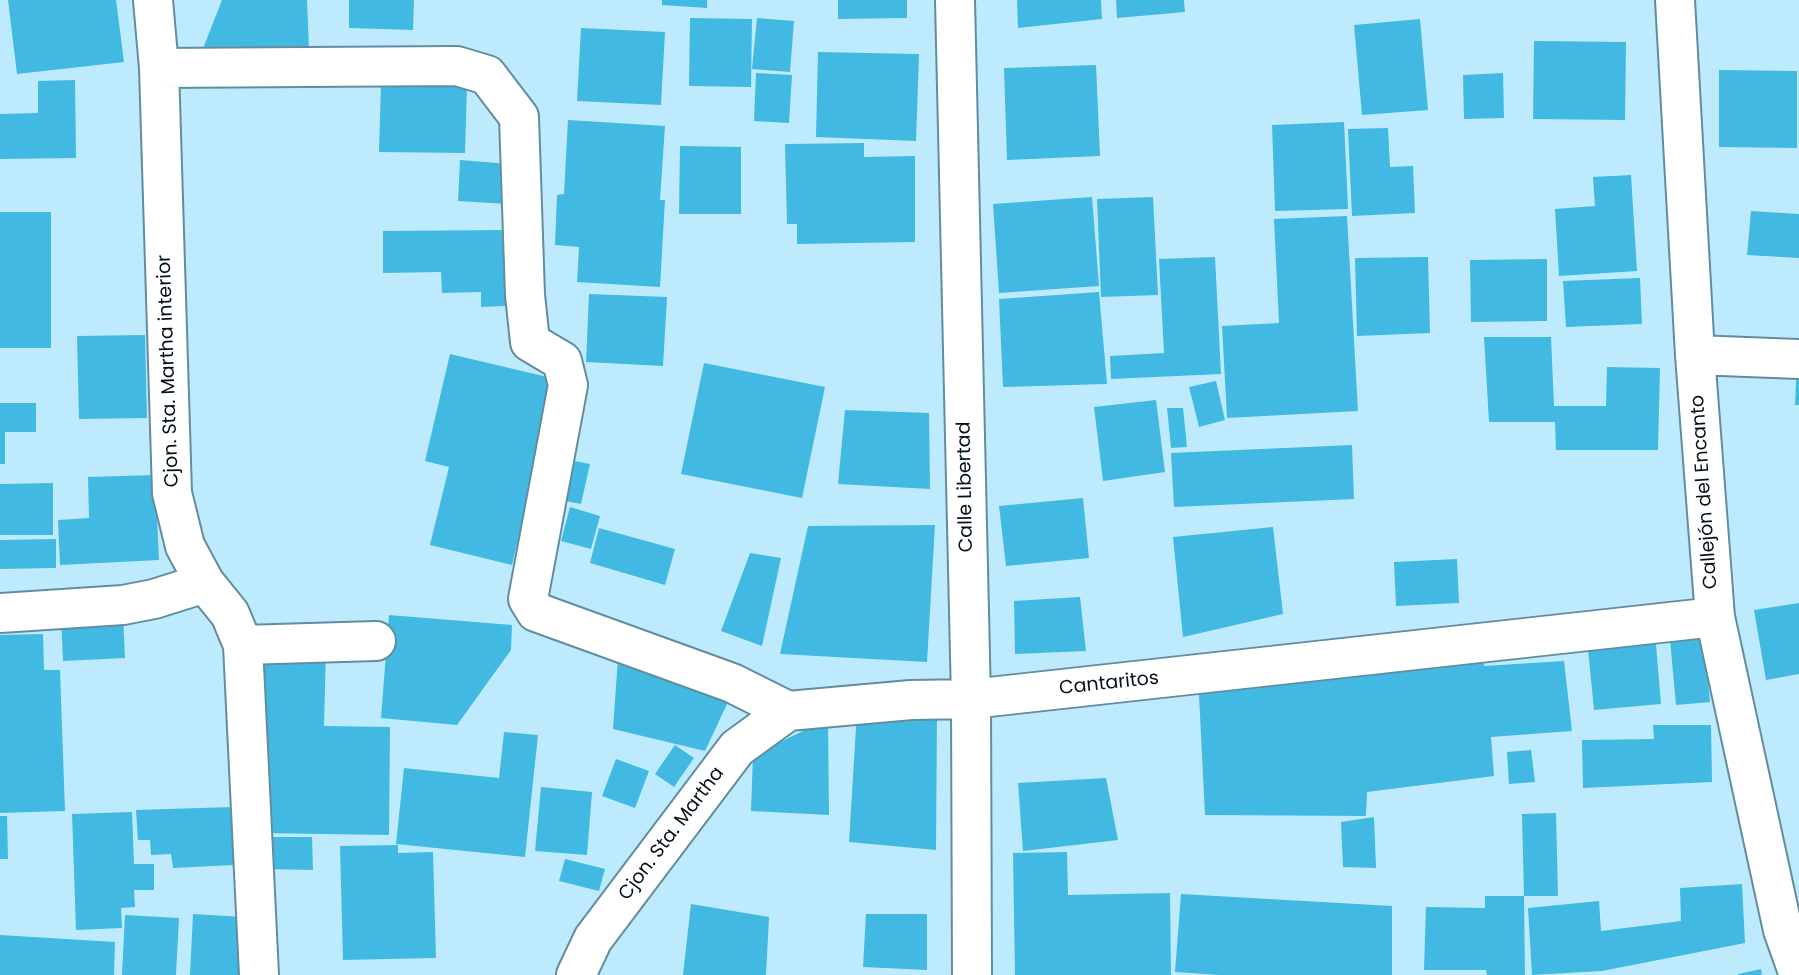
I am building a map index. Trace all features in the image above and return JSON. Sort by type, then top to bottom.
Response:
[{"type":"street","name":"Cjon. Sta. Martha interior","points":[[153,0],[159,68],[172,493],[185,546],[205,583],[230,614],[243,645],[259,975]]},
{"type":"street","name":"Calle Libertad","points":[[955,0],[971,699],[972,975]]},
{"type":"street","name":"Callejón del Encanto","points":[[1675,0],[1695,355],[1715,617],[1783,930],[1798,975]]},
{"type":"street","points":[[159,68],[457,66],[487,75],[519,117],[525,295],[530,342],[562,361],[568,385],[528,599],[536,612],[732,683],[788,711]]},
{"type":"street","points":[[1695,355],[1799,359]]},
{"type":"street","points":[[0,613],[123,605],[154,599],[205,583]]},
{"type":"street","name":"Cantaritos","points":[[788,711],[911,700],[971,699],[1715,617]]},
{"type":"street","points":[[243,645],[376,641]]},
{"type":"street","name":"Cjon. Sta. Martha","points":[[576,975],[593,939],[737,748],[788,711]]},
{"type":"building","points":[[8,0],[116,0],[124,62],[17,74]]},
{"type":"building","points":[[222,0],[307,0],[309,49],[202,51]]},
{"type":"building","points":[[349,0],[414,0],[413,30],[349,28]]},
{"type":"building","points":[[662,0],[707,0],[707,8],[662,5]]},
{"type":"building","points":[[838,0],[907,0],[907,18],[838,19]]},
{"type":"building","points":[[1017,0],[1101,0],[1102,19],[1018,28]]},
{"type":"building","points":[[1116,0],[1184,0],[1185,12],[1117,18]]},
{"type":"building","points":[[690,18],[752,19],[751,87],[689,86]]},
{"type":"building","points":[[757,18],[794,21],[790,72],[752,69]]},
{"type":"building","points":[[1420,19],[1428,110],[1362,115],[1354,25]]},
{"type":"building","points":[[581,28],[665,32],[661,105],[577,101]]},
{"type":"building","points":[[1534,41],[1626,42],[1625,120],[1533,119]]},
{"type":"building","points":[[818,52],[919,54],[916,141],[816,137]]},
{"type":"building","points":[[1096,65],[1100,156],[1007,160],[1004,68]]},
{"type":"building","points":[[1719,70],[1797,71],[1797,148],[1719,147]]},
{"type":"building","points":[[756,73],[792,75],[789,123],[754,121]]},
{"type":"building","points":[[1503,73],[1504,118],[1464,119],[1463,75]]},
{"type":"building","points":[[75,80],[76,158],[0,159],[0,114],[38,113],[38,81]]},
{"type":"building","points":[[381,83],[467,85],[465,153],[379,152]]},
{"type":"building","points":[[568,120],[665,126],[660,200],[665,200],[660,287],[577,282],[579,247],[555,245],[557,195],[564,194]]},
{"type":"building","points":[[1344,122],[1348,209],[1275,211],[1272,125]]},
{"type":"building","points":[[1388,128],[1390,167],[1413,166],[1415,213],[1352,216],[1348,129]]},
{"type":"building","points":[[864,143],[864,157],[915,156],[915,242],[797,244],[797,224],[787,224],[785,144]]},
{"type":"building","points":[[680,146],[741,147],[741,214],[679,214]]},
{"type":"building","points":[[460,160],[509,164],[507,204],[458,201]]},
{"type":"building","points":[[1631,175],[1637,271],[1559,276],[1555,209],[1595,206],[1593,177]]},
{"type":"building","points":[[1092,197],[1099,286],[999,293],[993,204]]},
{"type":"building","points":[[1153,197],[1158,295],[1101,297],[1097,199]]},
{"type":"building","points":[[1751,211],[1799,214],[1799,258],[1747,255]]},
{"type":"building","points":[[0,212],[51,212],[51,348],[0,348]]},
{"type":"building","points":[[1347,216],[1358,411],[1227,418],[1222,326],[1279,323],[1274,219]]},
{"type":"building","points":[[509,230],[510,292],[505,293],[505,306],[481,307],[481,292],[442,293],[441,272],[383,273],[383,231]]},
{"type":"building","points":[[1215,257],[1221,374],[1111,379],[1110,356],[1164,353],[1159,259]]},
{"type":"building","points":[[1428,257],[1430,333],[1357,336],[1355,258]]},
{"type":"building","points":[[1547,259],[1547,321],[1471,322],[1470,260]]},
{"type":"building","points":[[1640,278],[1642,324],[1566,327],[1563,281]]},
{"type":"building","points":[[1099,292],[1107,384],[1003,387],[999,299]]},
{"type":"building","points":[[589,294],[667,297],[663,366],[586,362]]},
{"type":"building","points":[[145,335],[147,418],[79,419],[77,336]]},
{"type":"building","points":[[1484,337],[1551,337],[1554,406],[1606,406],[1607,367],[1660,368],[1658,450],[1556,450],[1555,422],[1489,422]]},
{"type":"building","points":[[450,354],[556,379],[512,565],[430,545],[449,467],[425,461]]},
{"type":"building","points":[[1797,361],[1799,405],[1795,405]]},
{"type":"building","points":[[704,363],[825,387],[802,498],[681,474]]},
{"type":"building","points":[[1216,381],[1225,420],[1199,427],[1189,387]]},
{"type":"building","points":[[1156,400],[1165,472],[1103,481],[1094,407]]},
{"type":"building","points":[[0,403],[36,403],[36,432],[5,432],[5,464],[0,464]]},
{"type":"building","points":[[1167,408],[1183,408],[1187,447],[1171,448]]},
{"type":"building","points":[[845,410],[929,413],[930,489],[838,484]]},
{"type":"building","points":[[1352,445],[1354,499],[1174,507],[1171,453]]},
{"type":"building","points":[[564,459],[590,464],[581,504],[555,499]]},
{"type":"building","points":[[155,475],[159,560],[60,565],[58,520],[89,518],[88,477]]},
{"type":"building","points":[[53,483],[53,535],[0,535],[0,484]]},
{"type":"building","points":[[1083,498],[1089,558],[1006,566],[999,506]]},
{"type":"building","points":[[570,507],[600,516],[591,549],[561,541]]},
{"type":"building","points":[[935,525],[927,662],[780,654],[808,526]]},
{"type":"building","points":[[1273,527],[1283,614],[1183,637],[1173,537]]},
{"type":"building","points":[[599,528],[675,549],[665,585],[590,563]]},
{"type":"building","points":[[56,539],[56,568],[0,569],[0,540]]},
{"type":"building","points":[[750,553],[781,558],[762,646],[721,631]]},
{"type":"building","points":[[1457,559],[1459,603],[1396,606],[1394,562]]},
{"type":"building","points":[[1080,597],[1086,651],[1015,654],[1014,601]]},
{"type":"building","points":[[1799,603],[1799,674],[1766,680],[1754,610]]},
{"type":"building","points":[[123,614],[125,658],[63,661],[61,617]]},
{"type":"building","points":[[389,615],[512,625],[511,650],[457,725],[381,718]]},
{"type":"building","points":[[1703,626],[1710,702],[1676,705],[1669,629]]},
{"type":"building","points":[[1655,633],[1661,704],[1594,710],[1587,639]]},
{"type":"building","points":[[43,634],[44,670],[60,670],[65,811],[0,813],[0,635]]},
{"type":"building","points":[[1483,644],[1484,666],[1564,661],[1572,731],[1491,737],[1494,776],[1367,792],[1366,816],[1205,815],[1198,675]]},
{"type":"building","points":[[261,648],[326,649],[324,726],[390,727],[389,835],[259,833]]},
{"type":"building","points":[[618,658],[735,687],[705,751],[613,729]]},
{"type":"building","points":[[857,711],[937,713],[936,850],[849,842]]},
{"type":"building","points":[[828,719],[829,815],[751,811],[753,755]]},
{"type":"building","points":[[1653,725],[1711,725],[1712,782],[1583,788],[1582,740],[1654,739]]},
{"type":"building","points":[[504,732],[538,735],[525,857],[396,844],[404,768],[499,778]]},
{"type":"building","points":[[675,745],[694,758],[674,787],[655,774]]},
{"type":"building","points":[[1531,750],[1535,782],[1509,784],[1507,752]]},
{"type":"building","points":[[616,759],[649,771],[635,808],[602,796]]},
{"type":"building","points":[[1106,778],[1118,840],[1023,851],[1018,783]]},
{"type":"building","points":[[541,787],[592,792],[587,855],[535,851]]},
{"type":"building","points":[[232,807],[234,865],[173,868],[171,854],[151,855],[150,840],[138,840],[136,810]]},
{"type":"building","points":[[132,812],[134,864],[154,864],[154,890],[134,890],[135,907],[121,908],[122,928],[76,930],[72,814]]},
{"type":"building","points":[[1556,813],[1558,896],[1524,896],[1522,814]]},
{"type":"building","points":[[0,816],[7,816],[8,859],[0,859]]},
{"type":"building","points":[[1374,817],[1376,868],[1343,867],[1341,822]]},
{"type":"building","points":[[264,837],[312,837],[313,870],[264,869]]},
{"type":"building","points":[[398,845],[398,853],[433,852],[436,958],[343,960],[340,846]]},
{"type":"building","points":[[1067,852],[1068,895],[1170,893],[1171,975],[1015,975],[1013,853]]},
{"type":"building","points":[[565,859],[605,869],[599,891],[559,881]]},
{"type":"building","points":[[1742,884],[1745,943],[1602,971],[1532,975],[1528,908],[1599,901],[1601,931],[1681,921],[1680,888]]},
{"type":"building","points":[[1181,894],[1392,906],[1392,975],[1219,975],[1175,972]]},
{"type":"building","points":[[1485,896],[1524,896],[1525,975],[1487,975],[1486,970],[1424,970],[1426,907],[1485,908]]},
{"type":"building","points":[[691,904],[769,917],[766,975],[683,975]]},
{"type":"building","points":[[193,914],[244,917],[240,975],[190,975]]},
{"type":"building","points":[[866,914],[927,914],[927,970],[863,967]]},
{"type":"building","points":[[125,915],[179,918],[176,975],[122,975]]},
{"type":"building","points":[[0,935],[115,942],[114,975],[0,975]]},
{"type":"building","points":[[1761,969],[1762,975],[1738,975],[1738,974]]}]
